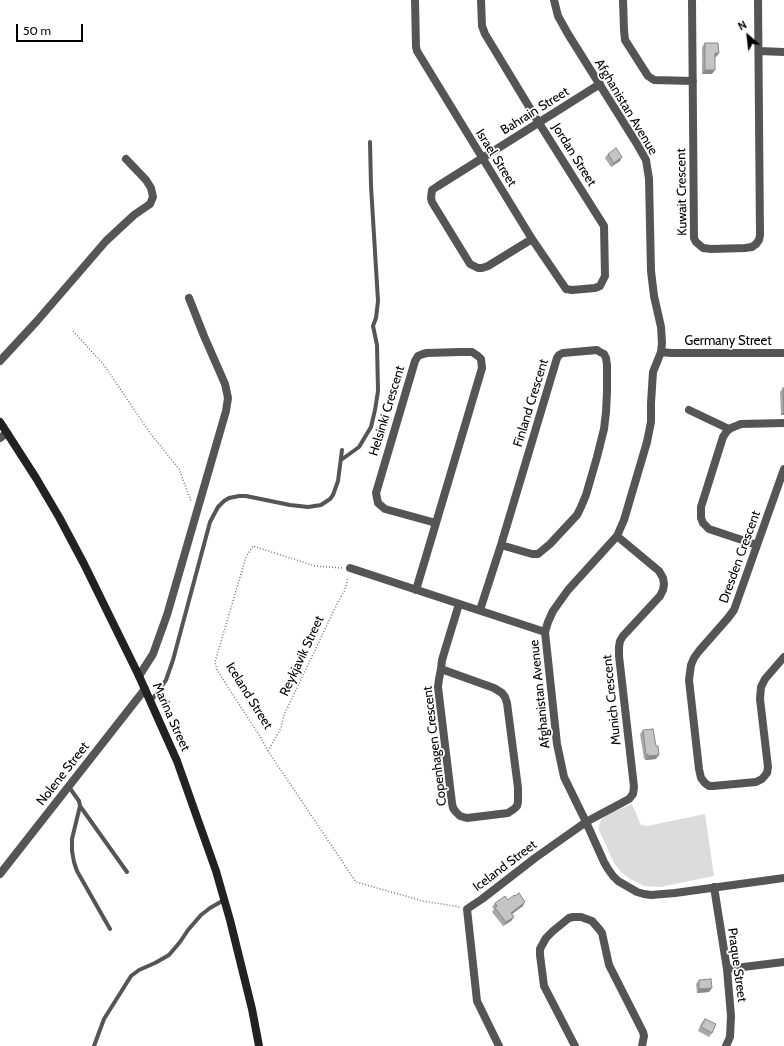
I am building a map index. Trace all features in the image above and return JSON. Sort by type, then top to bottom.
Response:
[{"type":"main road","name":"Marina Street","points":[[0,422],[36,478],[84,564],[151,701],[177,761],[216,872],[252,1009],[259,1046]]},
{"type":"street","name":"Israel Street","points":[[415,0],[417,51],[532,239],[566,289],[591,289],[600,286]]},
{"type":"street","name":"Jordan Street","points":[[481,0],[483,31],[604,226],[605,276],[600,286]]},
{"type":"street","name":"Afghanistan Avenue","points":[[554,0],[558,16],[568,34],[644,155],[649,179],[651,271],[654,296],[661,328],[662,343],[661,352],[653,372],[651,422],[647,442],[624,520],[617,536],[568,590],[553,611],[545,632],[556,744],[561,766],[564,777],[608,869],[618,881],[637,892],[651,895],[784,878]]},
{"type":"street","points":[[623,0],[625,40],[648,76],[654,80],[693,81]]},
{"type":"street","name":"Kuwait Crescent","points":[[692,0],[694,238],[703,248],[711,249],[746,248],[756,244],[759,240],[761,228],[758,0]]},
{"type":"street","points":[[758,51],[784,52]]},
{"type":"street","name":"Bahrain Street","points":[[532,239],[488,266],[478,268],[470,264],[432,202],[432,190],[600,84]]},
{"type":"street","points":[[0,360],[37,321],[106,241],[134,215],[150,204],[153,197],[151,188],[146,180],[126,158]]},
{"type":"street","points":[[139,676],[153,654],[167,615],[226,411],[228,398],[225,384],[189,298]]},
{"type":"street","name":"Finland Crescent","points":[[480,610],[557,358],[563,353],[597,350],[604,354],[606,358],[606,412],[604,429],[597,457],[581,507],[577,515],[550,544],[538,554],[532,554],[501,545]]},
{"type":"street","name":"Helsinki Crescent","points":[[416,590],[436,523],[482,368],[481,359],[472,352],[427,353],[418,356],[415,361],[376,493],[378,502],[385,509],[436,523]]},
{"type":"street","name":"Germany Street","points":[[661,352],[784,353]]},
{"type":"street","points":[[689,410],[729,429]]},
{"type":"street","points":[[757,545],[709,529],[703,523],[701,518],[701,507],[723,437],[727,431],[736,425],[741,424],[784,423]]},
{"type":"street","points":[[0,438],[7,433]]},
{"type":"street","name":"Dresden Crescent","points":[[784,468],[734,610],[694,658],[690,670],[689,680],[699,770],[701,778],[709,786],[756,782],[762,779],[767,773],[768,767],[760,699],[761,687],[765,679],[784,657]]},
{"type":"street","name":"Munich Crescent","points":[[586,822],[610,808],[623,803],[633,794],[633,775],[619,647],[623,636],[660,596],[664,584],[663,578],[659,571],[617,536]]},
{"type":"street","points":[[350,568],[545,632]]},
{"type":"street","name":"Copenhagen Crescent","points":[[441,669],[494,688],[505,697],[518,788],[517,806],[514,810],[508,813],[467,818],[460,816],[453,808],[438,687],[441,669],[459,604]]},
{"type":"street","name":"Nolene Street","points":[[2,870],[145,689]]},
{"type":"street","name":"Iceland Street","points":[[468,908],[586,822]]},
{"type":"street","name":"Praque Street","points":[[714,887],[732,1016],[730,1037],[726,1046]]},
{"type":"street","points":[[468,908],[477,1001],[499,1046]]},
{"type":"street","points":[[575,1046],[544,986],[540,955],[540,949],[546,938],[553,931],[573,917],[581,917],[592,921],[602,933],[609,965],[643,1032],[644,1036],[642,1046]]},
{"type":"street","points":[[726,969],[784,962]]},
{"type":"lane","points":[[341,460],[359,447],[371,427],[378,391],[377,345],[373,326],[376,318],[378,301],[372,214],[370,142]]},
{"type":"lane","points":[[151,701],[166,680],[173,660],[210,522],[218,507],[229,498],[239,496],[246,496],[302,507],[315,507],[321,505],[330,499],[338,481],[342,450]]},
{"type":"lane","points":[[68,787],[127,872]]},
{"type":"lane","points":[[80,806],[72,839],[72,851],[76,871],[110,929]]},
{"type":"lane","points":[[94,1046],[104,1019],[131,976],[169,955],[188,930],[202,915],[210,908],[224,900]]},
{"type":"path","points":[[73,331],[104,364],[150,433],[179,469],[196,514]]},
{"type":"path","name":"Iceland Street","points":[[350,568],[315,566],[253,546],[246,557],[215,662],[217,670],[262,738],[268,751],[356,882],[423,901],[468,908]]},
{"type":"path","name":"Reykjavik Street","points":[[268,751],[281,728],[284,715],[345,590],[350,568]]},
{"type":"shaded area","points":[[632,804],[641,825],[647,826],[705,814],[714,876],[660,887],[644,886],[630,879],[621,872],[614,863],[599,830],[599,825],[601,820],[606,815]]},
{"type":"building","points":[[705,43],[718,43],[719,53],[715,53],[715,70],[705,70]]},
{"type":"building","points":[[616,148],[622,157],[614,163],[608,154]]},
{"type":"building","points":[[783,388],[784,388],[784,411]]},
{"type":"building","points":[[653,729],[659,755],[648,756],[648,754],[646,755],[643,730]]},
{"type":"building","points":[[519,893],[525,902],[511,913],[514,917],[506,922],[495,908],[497,906],[495,903],[505,896],[508,900]]},
{"type":"building","points":[[711,979],[712,988],[699,989],[699,980]]},
{"type":"building","points":[[705,1019],[716,1024],[712,1033],[701,1027]]}]
